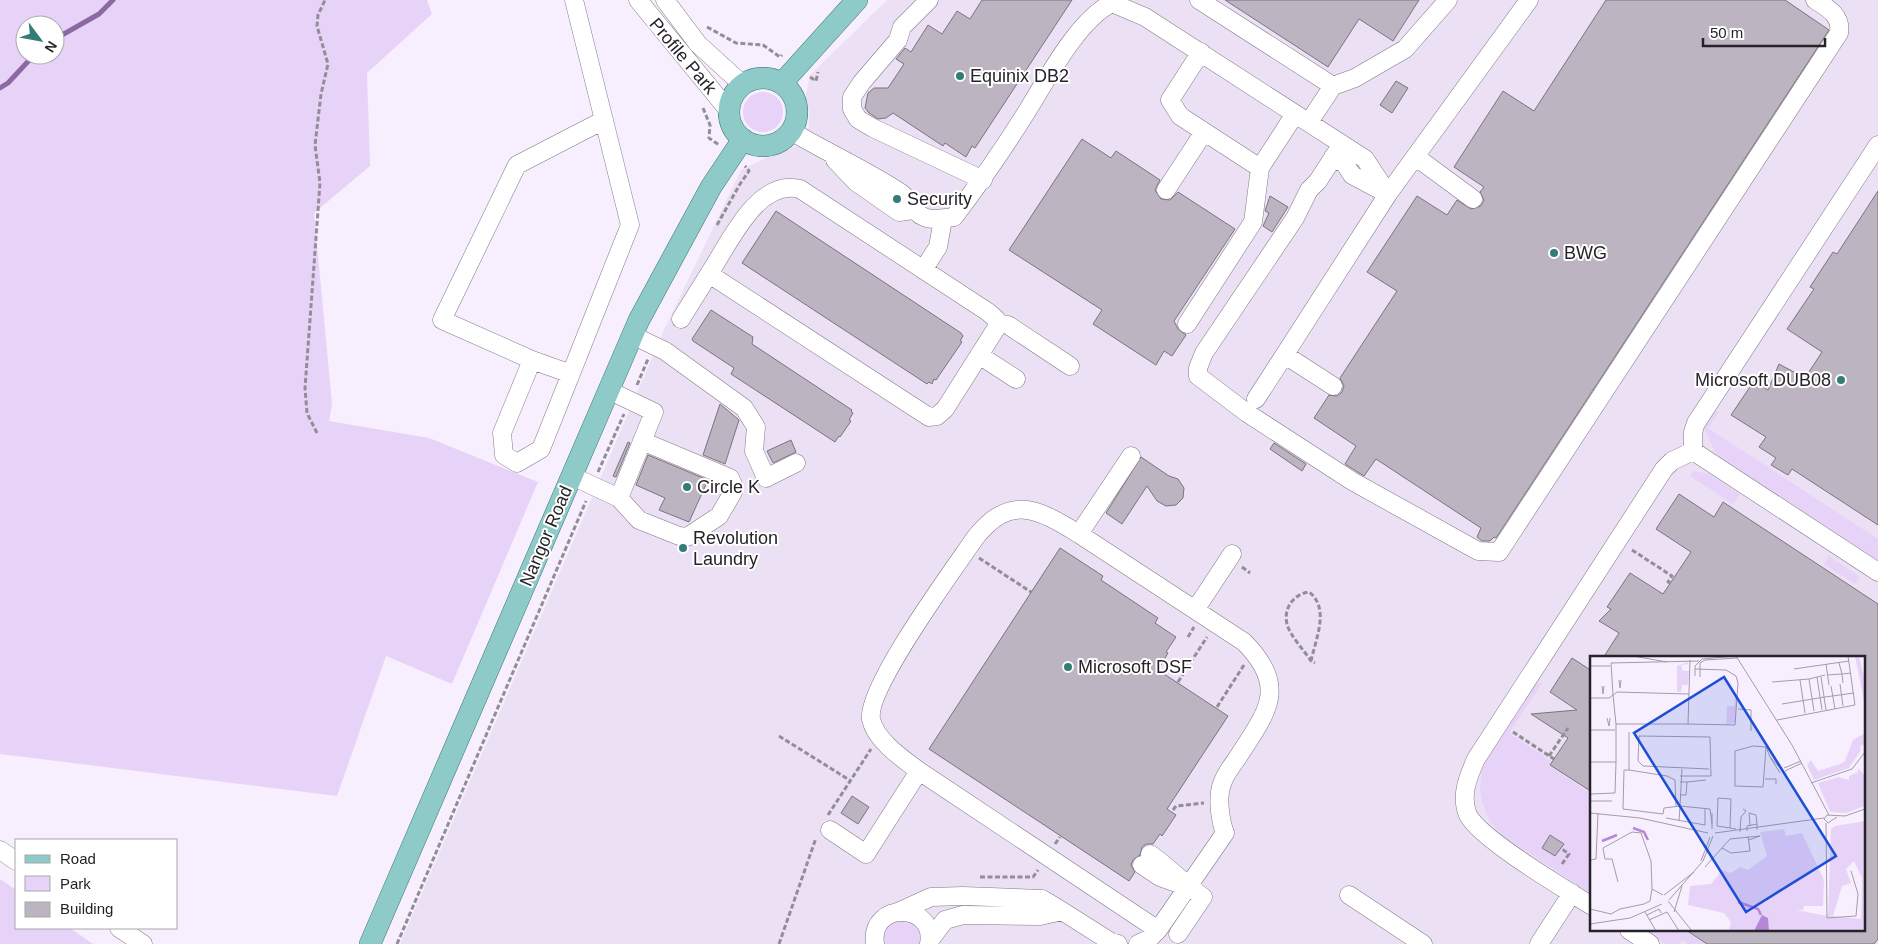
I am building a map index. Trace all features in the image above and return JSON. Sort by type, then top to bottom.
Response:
[{"type":"main road","points":[[782,83],[857,0]]},
{"type":"main road","points":[[762,78],[782,83],[790,90],[798,111],[796,122],[791,131],[784,139],[769,146],[752,145],[743,139],[732,127],[729,111],[731,101],[743,85],[762,78]]},
{"type":"main road","name":"Nangor Road","points":[[370,944],[632,335],[672,255],[711,188],[743,139]]},
{"type":"street","points":[[532,360],[502,433],[504,455],[517,463],[542,449],[630,225],[574,0]]},
{"type":"street","name":"Profile Park","points":[[638,0],[729,111]]},
{"type":"street","name":"Profile Park","points":[[665,0],[698,44],[743,85]]},
{"type":"street","points":[[929,0],[902,27],[898,40],[862,82],[852,97],[852,109],[858,119],[873,128],[983,180]]},
{"type":"street","points":[[1199,0],[1332,86]]},
{"type":"street","points":[[1187,324],[1253,222],[1260,168],[1332,86],[1355,78],[1406,49],[1448,0]]},
{"type":"street","points":[[1256,399],[1388,194],[1529,0]]},
{"type":"street","points":[[1338,150],[1318,181],[1309,190],[1295,218],[1204,353],[1198,368],[1198,376],[1247,413],[1352,481],[1478,550],[1499,552],[1839,33],[1840,25],[1837,19],[1829,9],[1815,0]]},
{"type":"street","points":[[791,131],[830,155],[856,182],[899,212],[913,210],[925,218],[943,219],[954,217],[983,180],[1077,34],[1101,8],[1111,1],[1145,17],[1302,118],[1338,150],[1365,159],[1388,194]]},
{"type":"street","points":[[1201,52],[1170,100],[1180,116],[1260,168]]},
{"type":"street","points":[[571,374],[532,360],[442,320],[517,165],[604,120]]},
{"type":"street","points":[[1166,190],[1204,132]]},
{"type":"street","points":[[1693,451],[1693,432],[1696,423],[1878,145]]},
{"type":"street","points":[[1416,157],[1473,199]]},
{"type":"street","points":[[681,319],[754,205],[766,195],[780,188],[790,187],[800,189],[988,312],[998,323],[1008,325],[1070,366]]},
{"type":"street","points":[[923,270],[938,247],[943,219]]},
{"type":"street","points":[[709,274],[929,417],[942,412],[996,331],[998,323]]},
{"type":"street","points":[[632,335],[665,351],[744,408],[756,427],[754,451],[766,478],[796,464]]},
{"type":"street","points":[[980,355],[1016,379]]},
{"type":"street","points":[[1285,355],[1333,386]]},
{"type":"street","points":[[608,390],[654,412],[619,498]]},
{"type":"street","points":[[572,476],[619,498],[639,520],[679,536],[688,537],[720,516],[733,492],[734,487],[730,478],[642,441]]},
{"type":"street","points":[[1693,451],[1878,572]]},
{"type":"street","points":[[1590,905],[1484,833],[1468,814],[1465,788],[1476,759],[1656,478],[1672,461],[1693,451]]},
{"type":"street","points":[[1079,534],[1131,456]]},
{"type":"street","points":[[1138,944],[1149,939],[1158,930],[1225,833],[1220,800],[1221,785],[1265,711],[1270,687],[1265,668],[1254,652],[1237,637],[1060,522],[1027,509],[1006,511],[987,522],[975,538],[888,669],[874,697],[871,718],[878,734],[919,772],[1158,930]]},
{"type":"street","points":[[1195,610],[1232,554]]},
{"type":"street","points":[[830,830],[866,854],[919,772]]},
{"type":"street","points":[[0,850],[15,860]]},
{"type":"street","points":[[1146,860],[1168,866],[1188,887],[1203,897],[1178,934]]},
{"type":"street","points":[[1539,944],[1572,893]]},
{"type":"street","points":[[1349,895],[1423,944]]},
{"type":"street","points":[[875,944],[876,929],[889,914],[898,912],[930,897],[963,896],[1042,899],[1111,942],[1118,944]]},
{"type":"street","points":[[929,942],[945,920],[963,915],[1040,916],[1062,911]]},
{"type":"street","points":[[898,912],[917,916],[924,922],[929,942]]},
{"type":"street","points":[[121,929],[144,944]]},
{"type":"street","points":[[1632,932],[1650,944]]},
{"type":"path","points":[[317,433],[307,413],[305,388],[320,183],[315,145],[320,94],[328,64],[317,26],[318,15],[325,0]]},
{"type":"path","points":[[704,24],[717,34],[736,43],[764,45],[780,57],[787,50]]},
{"type":"path","points":[[811,78],[816,81]]},
{"type":"path","points":[[709,138],[720,145]]},
{"type":"path","points":[[396,944],[592,486]]},
{"type":"path","points":[[1632,550],[1672,576],[1668,582],[1670,583]]},
{"type":"path","points":[[979,557],[1031,592]]},
{"type":"path","points":[[1309,592],[1317,598],[1320,608],[1320,624],[1313,662],[1287,624],[1288,609],[1292,600],[1299,593],[1309,592]]},
{"type":"path","points":[[1178,682],[1211,631]]},
{"type":"path","points":[[1218,707],[1246,662]]},
{"type":"path","points":[[1550,756],[1568,728]]},
{"type":"path","points":[[1512,732],[1554,759]]},
{"type":"path","points":[[779,736],[850,781]]},
{"type":"path","points":[[1173,810],[1176,806],[1209,802]]},
{"type":"path","points":[[980,877],[1033,877],[1060,837]]},
{"type":"path","points":[[1562,849],[1569,854],[1562,864]]},
{"type":"shaded area","points":[[887,0],[1878,0],[1878,944],[400,944],[664,330],[741,170],[776,153],[796,146],[809,126],[809,112],[805,99],[810,75]]},
{"type":"green space","points":[[0,0],[427,0],[432,14],[367,73],[370,166],[314,213],[332,404],[329,421],[429,438],[538,482],[452,684],[386,656],[337,796],[0,754]]},
{"type":"green space","points":[[767,92],[774,95],[780,101],[783,112],[782,120],[774,129],[767,132],[759,132],[752,129],[744,120],[743,108],[746,101],[755,93]]},
{"type":"green space","points":[[1715,411],[1719,412],[1708,428],[1878,539],[1878,562],[1720,457],[1715,452],[1704,428],[1709,415]]},
{"type":"green space","points":[[1693,471],[1709,474],[1740,494],[1733,504],[1690,476]]},
{"type":"green space","points":[[1829,556],[1860,577],[1855,584],[1824,564]]},
{"type":"green space","points":[[1543,682],[1509,733],[1551,761],[1549,766],[1590,793],[1590,894],[1502,835],[1490,822],[1482,802],[1480,790],[1482,767],[1534,684]]},
{"type":"green space","points":[[0,879],[15,889],[15,929],[71,929],[93,944],[0,944]]},
{"type":"green space","points":[[904,917],[921,927],[923,944],[882,944],[886,925]]},
{"type":"green space","points":[[1648,932],[1689,932],[1705,944],[1688,944],[1682,940],[1680,944],[1666,944]]},
{"type":"building","name":"Equinix DB2","points":[[982,0],[1072,0],[975,148],[972,146],[966,157],[945,143],[943,146],[893,113],[886,118],[878,119],[869,113],[865,108],[868,93],[874,88],[888,88],[904,64],[896,59],[905,48],[911,52],[928,25],[942,34],[957,11],[970,19]]},
{"type":"building","points":[[1225,0],[1419,0],[1393,41],[1359,19],[1328,67]]},
{"type":"building","name":"BWG","points":[[1606,0],[1785,0],[1829,30],[1496,538],[1494,537],[1490,541],[1482,541],[1477,537],[1481,528],[1376,459],[1364,476],[1345,464],[1356,446],[1314,418],[1329,395],[1337,396],[1342,392],[1344,386],[1340,378],[1397,291],[1367,272],[1417,196],[1447,215],[1457,200],[1471,209],[1481,206],[1484,200],[1480,192],[1484,187],[1454,167],[1503,91],[1534,111]]},
{"type":"building","points":[[1396,81],[1408,88],[1392,113],[1380,105]]},
{"type":"building","points":[[1082,139],[1111,158],[1116,151],[1160,180],[1155,190],[1161,199],[1170,200],[1178,192],[1235,229],[1174,321],[1178,329],[1186,335],[1172,356],[1164,351],[1156,365],[1093,324],[1102,310],[1009,250]]},
{"type":"building","name":"Microsoft DUB08","points":[[1878,191],[1878,525],[1792,469],[1788,475],[1771,465],[1776,458],[1759,447],[1766,437],[1731,415],[1754,381],[1768,390],[1779,364],[1805,378],[1822,352],[1787,329],[1814,289],[1810,287],[1833,252],[1837,254]]},
{"type":"building","points":[[1270,196],[1288,207],[1272,232],[1263,226],[1269,213],[1265,211]]},
{"type":"building","points":[[776,211],[961,333],[963,336],[960,341],[962,342],[932,384],[929,382],[927,384],[742,263]]},
{"type":"building","points":[[711,310],[753,337],[752,344],[852,410],[853,413],[849,420],[851,421],[835,442],[731,374],[734,368],[693,341],[692,339]]},
{"type":"building","points":[[720,404],[739,420],[725,464],[703,455]]},
{"type":"building","points":[[791,440],[796,452],[773,463],[767,451]]},
{"type":"building","points":[[628,442],[630,443],[616,477],[613,476]]},
{"type":"building","points":[[1274,443],[1306,464],[1302,471],[1270,449]]},
{"type":"building","points":[[648,455],[708,480],[689,522],[659,510],[665,498],[636,485]]},
{"type":"building","points":[[1141,457],[1169,476],[1178,479],[1184,488],[1183,498],[1176,505],[1166,506],[1157,501],[1147,486],[1122,524],[1106,513]]},
{"type":"building","points":[[1679,494],[1714,517],[1723,502],[1878,604],[1878,939],[1874,944],[1707,944],[1689,932],[1866,932],[1866,656],[1604,656],[1619,633],[1599,621],[1611,609],[1607,607],[1630,573],[1663,594],[1691,552],[1656,529]]},
{"type":"building","name":"Microsoft DSF","points":[[1060,548],[1103,576],[1101,580],[1158,618],[1155,623],[1176,637],[1166,652],[1168,653],[1158,670],[1228,716],[1167,809],[1176,815],[1162,836],[1160,834],[1153,844],[1146,844],[1142,847],[1140,855],[1133,860],[1131,865],[1135,872],[1129,881],[929,749]]},
{"type":"building","points":[[1572,658],[1590,670],[1590,791],[1550,765],[1568,738],[1531,714],[1577,710],[1550,692]]},
{"type":"building","points":[[852,796],[869,807],[858,824],[841,813]]},
{"type":"building","points":[[1550,835],[1564,844],[1555,856],[1542,848]]},
{"type":"waterway","points":[[65,33],[99,14],[113,0]]},
{"type":"waterway","points":[[0,88],[8,83],[25,65]]},
{"type":"place","name":"Equinix DB2","points":[[960,76]]},
{"type":"place","name":"Security","points":[[897,199]]},
{"type":"place","name":"BWG","points":[[1554,253]]},
{"type":"place","name":"Microsoft DUB08","points":[[1841,380]]},
{"type":"place","name":"Circle K","points":[[687,487]]},
{"type":"place","name":"Revolution Laundry","points":[[683,548]]},
{"type":"place","name":"Microsoft DSF","points":[[1068,667]]}]
